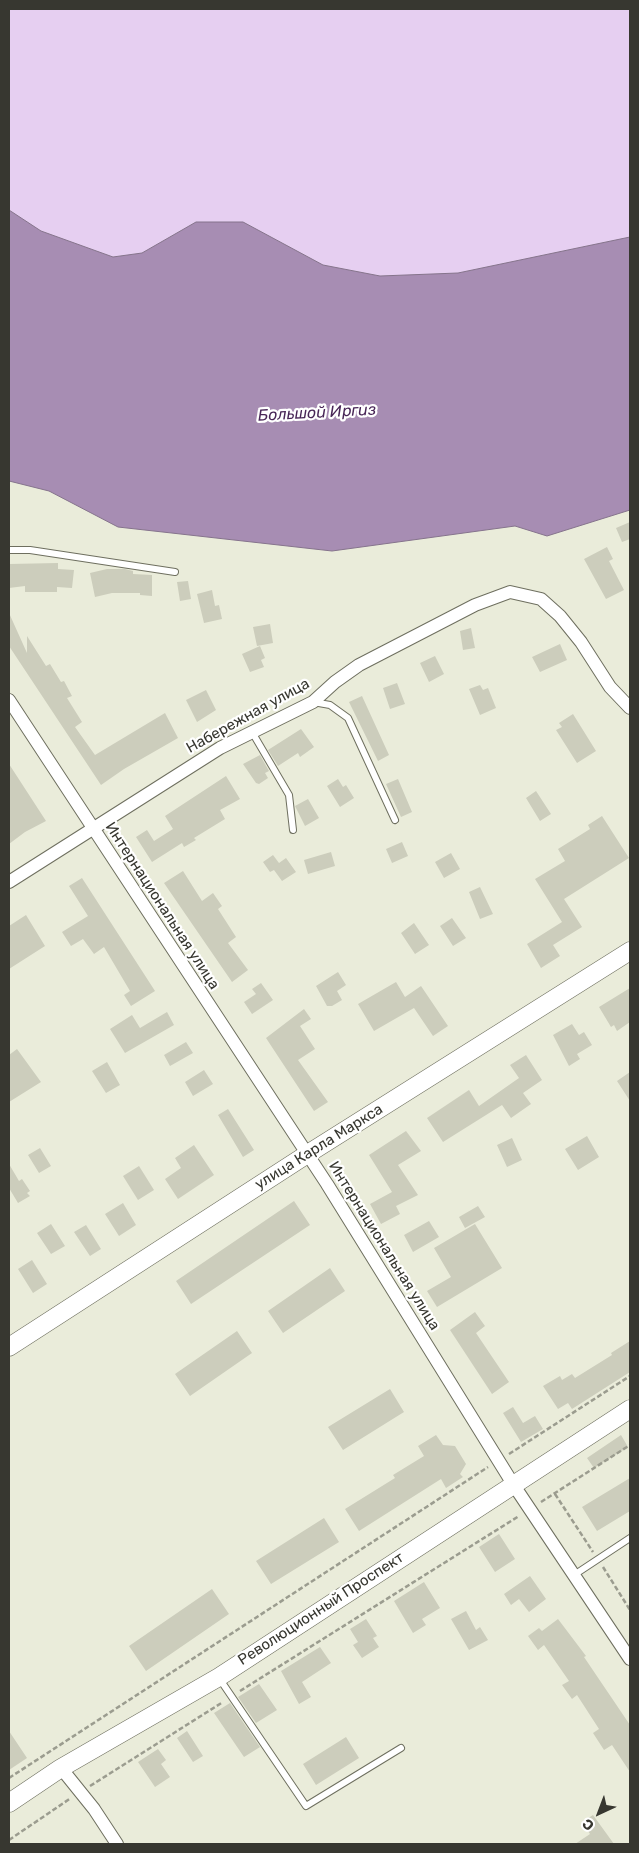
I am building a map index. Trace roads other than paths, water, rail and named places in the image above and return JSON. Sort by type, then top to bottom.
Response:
[{"type":"street","name":"Набережная улица","points":[[9,882],[220,748],[314,702],[335,682],[359,665],[474,605],[510,592],[542,598],[560,616],[581,642],[610,688],[630,708]]},
{"type":"street","name":"Интернациональная улица","points":[[9,700],[306,1155],[327,1184],[499,1460],[512,1484],[630,1659]]},
{"type":"street","name":"улица Карла Маркса","points":[[9,1347],[306,1155],[630,951]]},
{"type":"street","name":"Революционный Проспект","points":[[9,1803],[61,1768],[218,1677],[512,1484],[630,1410]]},
{"type":"street","points":[[61,1768],[117,1844]]},
{"type":"lane","points":[[9,550],[30,550],[176,572]]},
{"type":"lane","points":[[314,702],[330,705],[348,718],[394,820]]},
{"type":"lane","points":[[252,732],[289,795],[293,830]]},
{"type":"lane","points":[[574,1575],[630,1538]]},
{"type":"lane","points":[[218,1677],[306,1806],[401,1748]]},
{"type":"water","name":"Большой Иргиз","points":[[9,210],[41,231],[113,257],[142,253],[196,222],[243,222],[323,265],[380,276],[458,273],[630,237],[630,510],[547,536],[515,526],[332,551],[118,527],[49,491],[9,481]]}]
